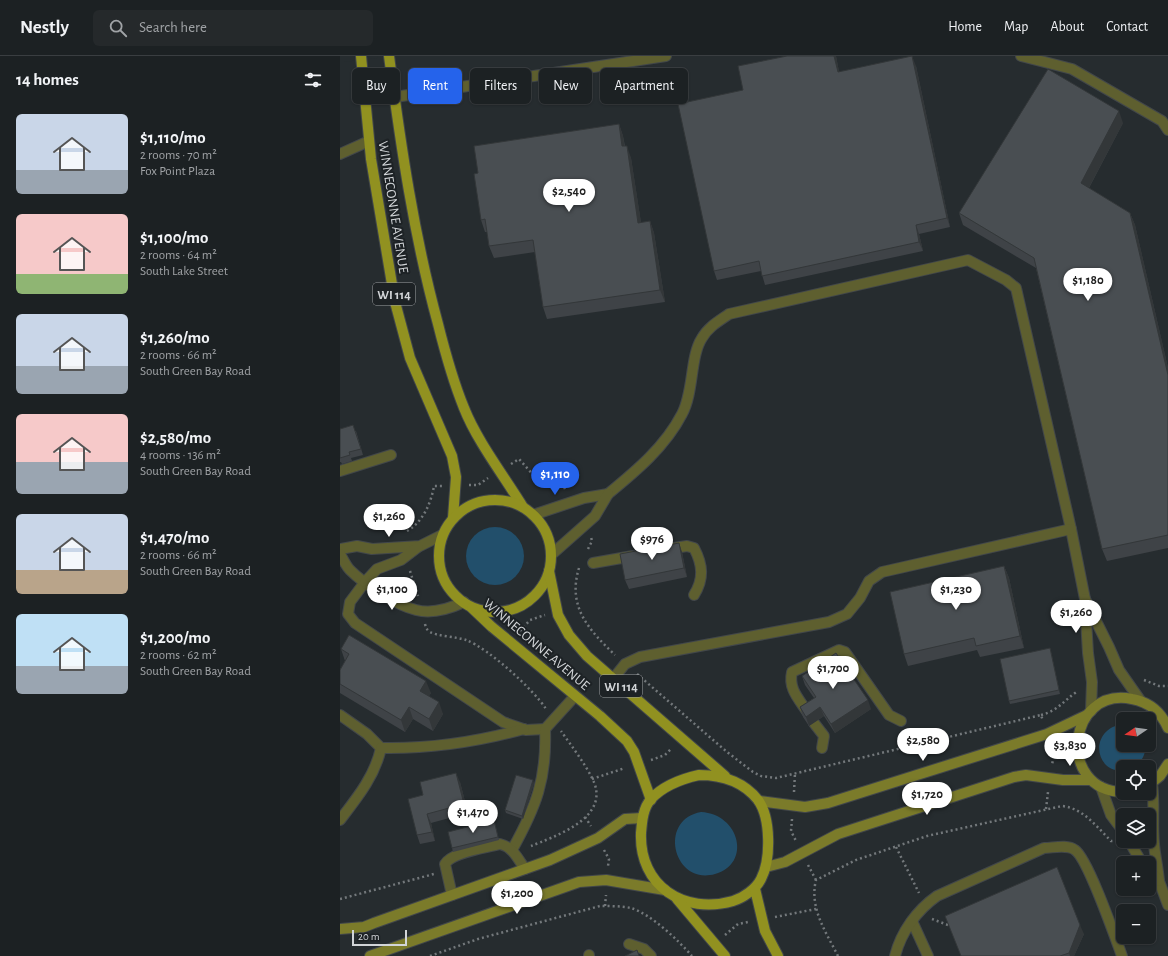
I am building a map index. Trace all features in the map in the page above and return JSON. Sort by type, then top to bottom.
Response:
[{"type":"main road","name":"WINNECONNE AVENUE","points":[[389,56],[391,68]]},
{"type":"main road","name":"WINNECONNE AVENUE","points":[[361,58],[369,141],[381,226],[401,328],[412,365],[444,434],[455,466],[456,477],[453,518]]},
{"type":"main road","name":"WINNECONNE AVENUE","points":[[396,104],[407,186],[423,271],[456,389],[468,417],[523,507]]},
{"type":"main road","points":[[485,501],[504,501],[523,507],[533,515],[545,533],[551,555],[549,571],[540,589],[528,601],[514,609],[498,612],[467,604],[456,597],[446,584],[440,568],[438,552],[442,536],[453,518],[468,507],[485,501]]},
{"type":"main road","name":"WINNECONNE AVENUE","points":[[549,571],[556,611],[569,634],[583,651],[613,679],[728,778]]},
{"type":"main road","name":"WINNECONNE AVENUE","points":[[467,604],[627,740],[634,752],[651,800]]},
{"type":"main road","points":[[759,801],[793,806],[816,806],[828,803],[1047,734],[1089,713],[1101,703],[1111,699],[1125,697],[1140,700],[1158,711],[1166,718],[1168,728]]},
{"type":"main road","points":[[1089,713],[1079,728],[1076,743],[1081,764],[1091,780],[1101,787],[1116,792]]},
{"type":"main road","points":[[1164,776],[1168,764]]},
{"type":"main road","points":[[677,899],[698,906],[717,905],[735,901],[755,889],[761,880],[766,867],[767,824],[759,801],[740,784],[728,778],[714,775],[699,775],[685,778],[666,786],[651,800],[642,818],[643,857],[651,875],[665,890],[677,899],[725,956]]},
{"type":"main road","points":[[766,867],[785,862],[801,852],[838,834],[1014,777],[1026,775],[1063,780],[1091,780]]},
{"type":"main road","points":[[340,929],[364,927],[525,869],[557,857],[598,838],[625,819],[642,818]]},
{"type":"main road","points":[[370,956],[578,882],[606,880],[665,890]]},
{"type":"main road","points":[[755,889],[766,930],[778,956]]},
{"type":"street","points":[[400,96],[666,56]]},
{"type":"street","points":[[1021,56],[1072,69],[1162,121],[1168,130]]},
{"type":"street","points":[[340,154],[369,141]]},
{"type":"street","points":[[551,555],[595,516],[608,494],[638,468],[667,439],[683,413],[692,382],[696,355],[701,338],[713,325],[729,314],[968,260],[1006,280],[1016,288],[1071,529],[1085,599],[1088,653],[1092,682],[1089,713]]},
{"type":"street","points":[[340,471],[391,455]]},
{"type":"street","points":[[533,515],[568,503],[608,494]]},
{"type":"street","points":[[613,679],[625,664],[640,657],[829,622],[847,614],[860,598],[869,581],[882,572],[1071,529]]},
{"type":"street","points":[[442,536],[420,546],[401,560],[377,569],[350,602],[348,614],[354,622],[503,722],[524,729]]},
{"type":"street","points":[[340,549],[357,546],[372,549],[420,546]]},
{"type":"street","points":[[656,552],[686,546],[694,548],[702,576],[694,595]]},
{"type":"street","points":[[340,554],[349,569],[365,582],[392,599],[417,610],[447,610],[467,604]]},
{"type":"street","points":[[593,563],[640,554]]},
{"type":"street","points":[[1085,599],[1119,670],[1140,700]]},
{"type":"street","points":[[808,713],[792,688],[790,681],[792,672],[839,650],[845,652],[889,715],[901,721]]},
{"type":"street","points":[[512,850],[529,819],[542,783],[546,755],[545,729],[575,696]]},
{"type":"street","points":[[340,715],[367,734],[381,748],[404,748],[474,742],[524,729],[545,729]]},
{"type":"street","points":[[814,723],[824,736],[822,748]]},
{"type":"street","points":[[340,820],[361,793],[378,765],[381,748]]},
{"type":"street","points":[[1101,787],[1116,826]]},
{"type":"street","points":[[1154,800],[1154,845],[1157,857],[1159,881],[1168,905]]},
{"type":"street","points":[[452,895],[445,864],[448,859],[455,855],[500,844],[512,850],[525,869]]},
{"type":"street","points":[[894,956],[902,936],[912,921],[924,905],[937,896],[1044,848],[1064,847],[1075,850],[1094,883],[1122,956]]},
{"type":"street","points":[[1156,878],[1159,881]]},
{"type":"street","points":[[912,921],[928,956]]},
{"type":"street","points":[[629,944],[644,949],[651,956]]},
{"type":"path","points":[[519,459],[537,480],[564,487],[568,503]]},
{"type":"path","points":[[581,529],[592,541],[585,554]]},
{"type":"path","points":[[581,564],[576,584],[578,604],[580,612],[589,628],[625,664],[710,738],[753,772],[769,778],[795,773],[1041,715],[1054,754],[1046,809]]},
{"type":"path","points":[[496,660],[530,620],[578,604]]},
{"type":"path","points":[[795,773],[791,831],[816,880],[814,896],[816,909],[838,956]]},
{"type":"path","points":[[816,880],[856,860],[927,836],[1062,806],[1069,807],[1095,824],[1111,841],[1116,838]]},
{"type":"path","points":[[585,817],[609,859],[606,880],[605,906]]},
{"type":"path","points":[[896,847],[931,918],[948,925]]},
{"type":"path","points":[[430,956],[478,939],[605,906],[632,908],[650,919],[683,946],[692,956]]},
{"type":"shaded area","points":[[489,527],[501,527],[516,535],[524,550],[524,562],[516,577],[501,585],[489,585],[474,577],[466,562],[466,550],[474,535]]},
{"type":"shaded area","points":[[1116,726],[1116,752],[1145,752],[1141,760],[1116,760],[1116,770],[1106,765],[1101,758],[1099,750],[1100,742],[1104,734],[1111,728]]},
{"type":"shaded area","points":[[701,812],[714,815],[725,821],[732,830],[736,840],[737,851],[734,860],[727,869],[715,874],[701,875],[689,870],[681,862],[676,850],[675,838],[679,827],[687,817]]},
{"type":"pier","points":[[344,56],[378,56],[377,58],[344,62]]},
{"type":"building","points":[[787,56],[834,56],[838,72],[912,56],[947,218],[916,225],[919,242],[762,276],[759,261],[714,271],[678,104],[688,104],[688,102],[743,90],[738,66]]},
{"type":"building","points":[[1048,69],[1119,111],[1081,183],[1130,213],[1168,375],[1168,535],[1102,549],[1034,258],[959,213]]},
{"type":"building","points":[[619,124],[622,146],[627,146],[638,223],[650,221],[660,290],[543,307],[533,240],[489,246],[485,219],[481,220],[474,174],[478,173],[474,146]]},
{"type":"building","points":[[353,425],[361,449],[349,452],[350,455],[340,458],[340,429]]},
{"type":"building","points":[[679,543],[684,568],[625,580],[620,554]]},
{"type":"building","points":[[1004,566],[1020,636],[976,646],[974,638],[904,654],[890,592]]},
{"type":"building","points":[[349,635],[426,681],[420,691],[439,702],[429,719],[409,707],[401,720],[340,684],[340,670],[349,654],[341,649]]},
{"type":"building","points":[[1050,648],[1059,690],[1009,701],[1000,659]]},
{"type":"building","points":[[836,653],[868,700],[831,724],[820,707],[806,717],[800,707],[816,697],[802,676]]},
{"type":"building","points":[[456,773],[464,804],[427,814],[432,832],[417,835],[408,799],[423,795],[420,782]]},
{"type":"building","points":[[516,775],[533,780],[522,816],[505,810]]},
{"type":"building","points":[[494,820],[498,837],[452,848],[448,832]]},
{"type":"building","points":[[1057,867],[1080,925],[1069,953],[1060,956],[961,956],[945,916]]},
{"type":"building","points":[[637,950],[639,956],[625,956]]}]
